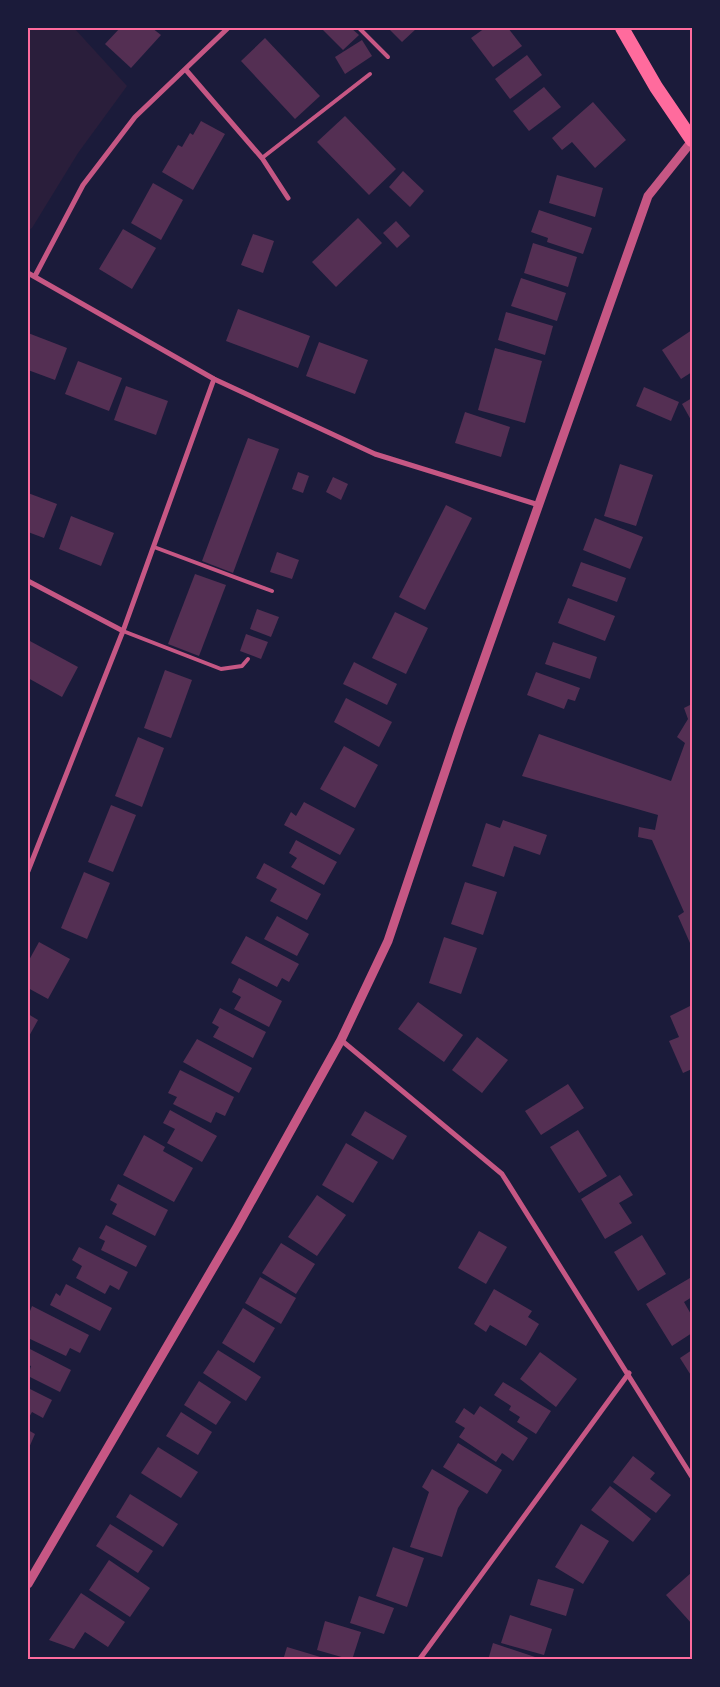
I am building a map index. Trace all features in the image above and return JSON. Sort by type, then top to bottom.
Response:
[{"type":"highway","points":[[622,28],[656,87],[692,141]]},
{"type":"street","points":[[35,276],[83,185],[135,117],[228,28]]},
{"type":"street","points":[[186,70],[262,158],[288,198]]},
{"type":"street","points":[[28,1584],[237,1227],[341,1040],[388,942],[459,730],[648,196],[692,141]]},
{"type":"street","points":[[28,273],[214,379],[375,454],[539,505]]},
{"type":"street","points":[[28,871],[123,631],[214,379]]},
{"type":"street","points":[[28,581],[123,631]]},
{"type":"street","points":[[341,1040],[502,1174],[629,1373],[692,1476]]},
{"type":"street","points":[[419,1660],[629,1373]]},
{"type":"lane","points":[[359,28],[388,57]]},
{"type":"lane","points":[[262,158],[370,74]]},
{"type":"lane","points":[[154,547],[272,591]]},
{"type":"lane","points":[[123,631],[221,669],[242,666],[248,659]]},
{"type":"shaded area","points":[[28,28],[74,28],[127,86],[78,153],[32,228],[28,230]]},
{"type":"building","points":[[120,28],[152,28],[161,35],[131,68],[105,44]]},
{"type":"building","points":[[321,28],[351,28],[359,35],[343,50]]},
{"type":"building","points":[[388,28],[417,28],[402,42]]},
{"type":"building","points":[[485,28],[508,28],[522,46],[493,67],[471,38]]},
{"type":"building","points":[[265,38],[320,96],[295,119],[241,61]]},
{"type":"building","points":[[362,40],[372,56],[345,74],[335,57]]},
{"type":"building","points":[[527,55],[542,75],[510,99],[495,79]]},
{"type":"building","points":[[544,87],[561,107],[529,131],[513,111]]},
{"type":"building","points":[[593,102],[626,140],[595,168],[572,142],[562,150],[552,138]]},
{"type":"building","points":[[345,116],[396,169],[369,195],[317,142]]},
{"type":"building","points":[[201,121],[225,134],[193,190],[162,172],[178,145],[182,147],[190,133],[193,135]]},
{"type":"building","points":[[403,171],[424,191],[410,207],[389,187]]},
{"type":"building","points":[[557,175],[603,188],[595,217],[549,203]]},
{"type":"building","points":[[153,183],[183,200],[161,240],[131,223]]},
{"type":"building","points":[[539,210],[592,228],[583,254],[547,242],[548,238],[531,232]]},
{"type":"building","points":[[358,218],[382,243],[336,287],[312,262]]},
{"type":"building","points":[[396,221],[410,236],[397,248],[383,233]]},
{"type":"building","points":[[123,229],[156,248],[132,289],[99,269]]},
{"type":"building","points":[[253,234],[274,241],[263,273],[241,265]]},
{"type":"building","points":[[533,243],[577,257],[568,287],[524,273]]},
{"type":"building","points":[[521,278],[566,293],[557,321],[511,306]]},
{"type":"building","points":[[238,309],[310,336],[298,368],[226,341]]},
{"type":"building","points":[[506,312],[553,326],[545,355],[498,340]]},
{"type":"building","points":[[692,330],[692,372],[681,379],[662,350]]},
{"type":"building","points":[[28,333],[67,348],[55,380],[28,370]]},
{"type":"building","points":[[319,342],[368,360],[355,394],[306,376]]},
{"type":"building","points":[[495,348],[542,361],[525,423],[478,410]]},
{"type":"building","points":[[78,361],[122,378],[109,411],[65,394]]},
{"type":"building","points":[[126,386],[168,401],[156,435],[114,420]]},
{"type":"building","points":[[644,387],[679,402],[671,421],[636,406]]},
{"type":"building","points":[[692,398],[692,419],[691,420],[682,404]]},
{"type":"building","points":[[465,412],[510,427],[501,457],[455,443]]},
{"type":"building","points":[[248,438],[279,449],[233,573],[202,561]]},
{"type":"building","points":[[620,464],[653,475],[636,526],[604,516]]},
{"type":"building","points":[[298,472],[309,476],[303,493],[292,489]]},
{"type":"building","points":[[333,477],[348,484],[341,500],[326,492]]},
{"type":"building","points":[[28,493],[57,504],[44,538],[28,532]]},
{"type":"building","points":[[446,505],[472,518],[425,610],[399,597]]},
{"type":"building","points":[[71,516],[114,533],[101,566],[59,549]]},
{"type":"building","points":[[595,518],[643,537],[630,569],[583,550]]},
{"type":"building","points":[[277,552],[299,560],[292,579],[270,572]]},
{"type":"building","points":[[581,562],[626,578],[617,602],[572,586]]},
{"type":"building","points":[[195,574],[226,585],[199,656],[168,644]]},
{"type":"building","points":[[568,598],[615,616],[605,641],[558,623]]},
{"type":"building","points":[[257,609],[279,617],[271,637],[250,629]]},
{"type":"building","points":[[395,612],[428,628],[406,674],[372,658]]},
{"type":"building","points":[[246,634],[268,642],[261,659],[240,651]]},
{"type":"building","points":[[28,640],[78,667],[62,697],[28,678]]},
{"type":"building","points":[[553,642],[597,657],[590,679],[545,664]]},
{"type":"building","points":[[354,662],[397,684],[387,705],[343,684]]},
{"type":"building","points":[[165,670],[192,680],[171,738],[144,728]]},
{"type":"building","points":[[536,672],[580,688],[575,701],[568,699],[564,709],[527,695]]},
{"type":"building","points":[[346,698],[392,722],[379,747],[334,722]]},
{"type":"building","points":[[692,704],[692,942],[690,943],[678,916],[684,912],[652,840],[638,837],[639,827],[655,830],[658,815],[522,776],[539,734],[671,781],[685,743],[677,737],[688,719],[684,708]]},
{"type":"building","points":[[138,737],[164,748],[142,807],[115,796]]},
{"type":"building","points":[[344,746],[378,765],[355,808],[320,789]]},
{"type":"building","points":[[304,802],[355,829],[340,855],[284,825],[291,812],[296,816]]},
{"type":"building","points":[[111,805],[136,815],[113,872],[88,862]]},
{"type":"building","points":[[503,820],[547,835],[540,855],[514,846],[504,877],[472,866],[486,823],[500,828]]},
{"type":"building","points":[[296,840],[337,862],[324,885],[291,867],[297,858],[289,853]]},
{"type":"building","points":[[264,863],[321,894],[307,920],[270,901],[277,889],[256,878]]},
{"type":"building","points":[[84,872],[110,883],[87,939],[61,928]]},
{"type":"building","points":[[465,882],[497,892],[483,935],[451,924]]},
{"type":"building","points":[[277,916],[309,934],[297,956],[264,939]]},
{"type":"building","points":[[246,936],[299,964],[289,982],[282,978],[277,987],[231,963]]},
{"type":"building","points":[[444,937],[477,948],[461,994],[429,983]]},
{"type":"building","points":[[39,942],[70,959],[48,999],[28,988],[28,962]]},
{"type":"building","points":[[239,978],[282,1001],[269,1027],[234,1009],[241,997],[232,992]]},
{"type":"building","points":[[418,1002],[463,1035],[444,1062],[398,1029]]},
{"type":"building","points":[[692,1005],[692,1069],[683,1073],[669,1041],[679,1037],[670,1016]]},
{"type":"building","points":[[220,1008],[266,1032],[253,1058],[213,1037],[219,1027],[212,1023]]},
{"type":"building","points":[[28,1014],[38,1020],[28,1038]]},
{"type":"building","points":[[477,1037],[508,1060],[482,1093],[452,1070]]},
{"type":"building","points":[[197,1039],[252,1068],[239,1093],[183,1062]]},
{"type":"building","points":[[180,1070],[234,1097],[225,1116],[216,1112],[211,1123],[173,1104],[177,1097],[168,1093]]},
{"type":"building","points":[[568,1084],[584,1108],[541,1135],[525,1111]]},
{"type":"building","points":[[170,1110],[217,1136],[202,1162],[167,1143],[175,1129],[163,1123]]},
{"type":"building","points":[[365,1111],[407,1136],[393,1160],[351,1135]]},
{"type":"building","points":[[578,1130],[607,1176],[579,1193],[550,1147]]},
{"type":"building","points":[[144,1135],[165,1147],[163,1151],[193,1168],[174,1202],[123,1175]]},
{"type":"building","points":[[346,1143],[378,1162],[353,1203],[322,1185]]},
{"type":"building","points":[[620,1175],[633,1195],[619,1203],[632,1223],[605,1239],[581,1199]]},
{"type":"building","points":[[118,1184],[168,1210],[155,1236],[112,1214],[117,1204],[110,1200]]},
{"type":"building","points":[[317,1195],[346,1215],[317,1256],[288,1237]]},
{"type":"building","points":[[106,1225],[147,1246],[136,1267],[101,1250],[105,1241],[99,1238]]},
{"type":"building","points":[[479,1231],[507,1247],[486,1284],[458,1268]]},
{"type":"building","points":[[642,1235],[666,1274],[638,1291],[614,1252]]},
{"type":"building","points":[[281,1243],[315,1264],[296,1294],[262,1273]]},
{"type":"building","points":[[79,1247],[128,1272],[119,1290],[110,1285],[105,1294],[76,1278],[82,1266],[72,1260]]},
{"type":"building","points":[[260,1277],[296,1298],[281,1324],[245,1303]]},
{"type":"building","points":[[690,1278],[692,1282],[692,1297],[684,1302],[692,1316],[692,1333],[672,1346],[646,1304]]},
{"type":"building","points":[[66,1284],[112,1308],[100,1331],[50,1305],[56,1293],[60,1296]]},
{"type":"building","points":[[494,1289],[532,1311],[528,1317],[539,1324],[526,1346],[490,1325],[486,1332],[474,1324]]},
{"type":"building","points":[[32,1306],[89,1335],[80,1353],[70,1348],[66,1356],[28,1338],[28,1316]]},
{"type":"building","points":[[243,1308],[275,1328],[254,1363],[222,1343]]},
{"type":"building","points":[[28,1348],[71,1370],[60,1392],[28,1376],[31,1366],[28,1365]]},
{"type":"building","points":[[218,1350],[261,1377],[246,1401],[203,1373]]},
{"type":"building","points":[[692,1350],[692,1377],[680,1358]]},
{"type":"building","points":[[540,1352],[577,1379],[556,1407],[520,1379]]},
{"type":"building","points":[[199,1381],[231,1402],[216,1425],[184,1405]]},
{"type":"building","points":[[503,1382],[551,1411],[536,1434],[517,1422],[520,1417],[509,1410],[511,1406],[494,1395]]},
{"type":"building","points":[[28,1388],[52,1400],[43,1418],[32,1412],[28,1419]]},
{"type":"building","points":[[480,1406],[528,1438],[513,1461],[502,1453],[496,1462],[459,1437],[465,1428],[455,1422],[464,1408],[474,1415]]},
{"type":"building","points":[[181,1412],[212,1432],[198,1455],[166,1436]]},
{"type":"building","points":[[28,1430],[35,1434],[28,1450]]},
{"type":"building","points":[[458,1443],[502,1470],[487,1494],[443,1467]]},
{"type":"building","points":[[158,1447],[198,1472],[181,1498],[141,1473]]},
{"type":"building","points":[[633,1456],[655,1473],[650,1479],[671,1495],[656,1513],[613,1482]]},
{"type":"building","points":[[432,1469],[469,1491],[458,1508],[442,1557],[410,1547],[429,1492],[422,1487]]},
{"type":"building","points":[[610,1486],[651,1519],[633,1542],[591,1510]]},
{"type":"building","points":[[130,1494],[178,1524],[163,1547],[116,1517]]},
{"type":"building","points":[[110,1524],[153,1551],[138,1573],[96,1546]]},
{"type":"building","points":[[581,1524],[609,1541],[583,1584],[555,1567]]},
{"type":"building","points":[[393,1547],[424,1558],[407,1607],[376,1596]]},
{"type":"building","points":[[109,1560],[150,1588],[130,1617],[89,1590]]},
{"type":"building","points":[[692,1574],[692,1624],[666,1595]]},
{"type":"building","points":[[538,1579],[574,1589],[566,1616],[530,1605]]},
{"type":"building","points":[[81,1593],[125,1622],[108,1647],[85,1632],[74,1649],[49,1640]]},
{"type":"building","points":[[359,1596],[394,1608],[384,1634],[350,1623]]},
{"type":"building","points":[[510,1615],[552,1629],[544,1655],[501,1643]]},
{"type":"building","points":[[325,1621],[361,1632],[352,1660],[317,1650]]},
{"type":"building","points":[[493,1643],[535,1657],[534,1660],[488,1660]]},
{"type":"building","points":[[287,1647],[327,1659],[327,1660],[283,1660]]}]
